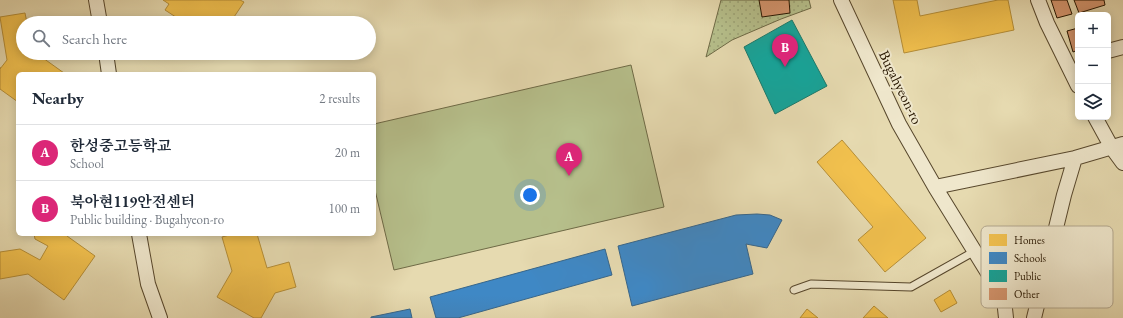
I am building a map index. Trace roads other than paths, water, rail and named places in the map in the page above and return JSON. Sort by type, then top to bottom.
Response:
[{"type":"street","points":[[96,0],[99,16]]},
{"type":"street","name":"Bugahyeon-ro","points":[[841,0],[899,124],[935,187],[981,261]]},
{"type":"street","points":[[1038,0],[1046,23],[1072,62],[1078,84]]},
{"type":"street","points":[[1111,50],[1123,47]]},
{"type":"street","points":[[107,60],[109,72]]},
{"type":"street","points":[[1097,120],[1118,146],[1123,163]]},
{"type":"street","points":[[935,187],[1075,158],[1118,146]]},
{"type":"street","points":[[1057,226],[1075,158]]},
{"type":"street","points":[[139,236],[148,284],[160,318]]},
{"type":"street","name":"Bugahyeon-ro","points":[[1005,308],[1006,318]]},
{"type":"street","points":[[1034,318],[1036,308]]},
{"type":"lane","points":[[794,290],[811,284],[911,287],[975,251]]},
{"type":"place","name":"북아현119안전센터","points":[[785,67]]},
{"type":"place","name":"한성중고등학교","points":[[569,176]]}]
